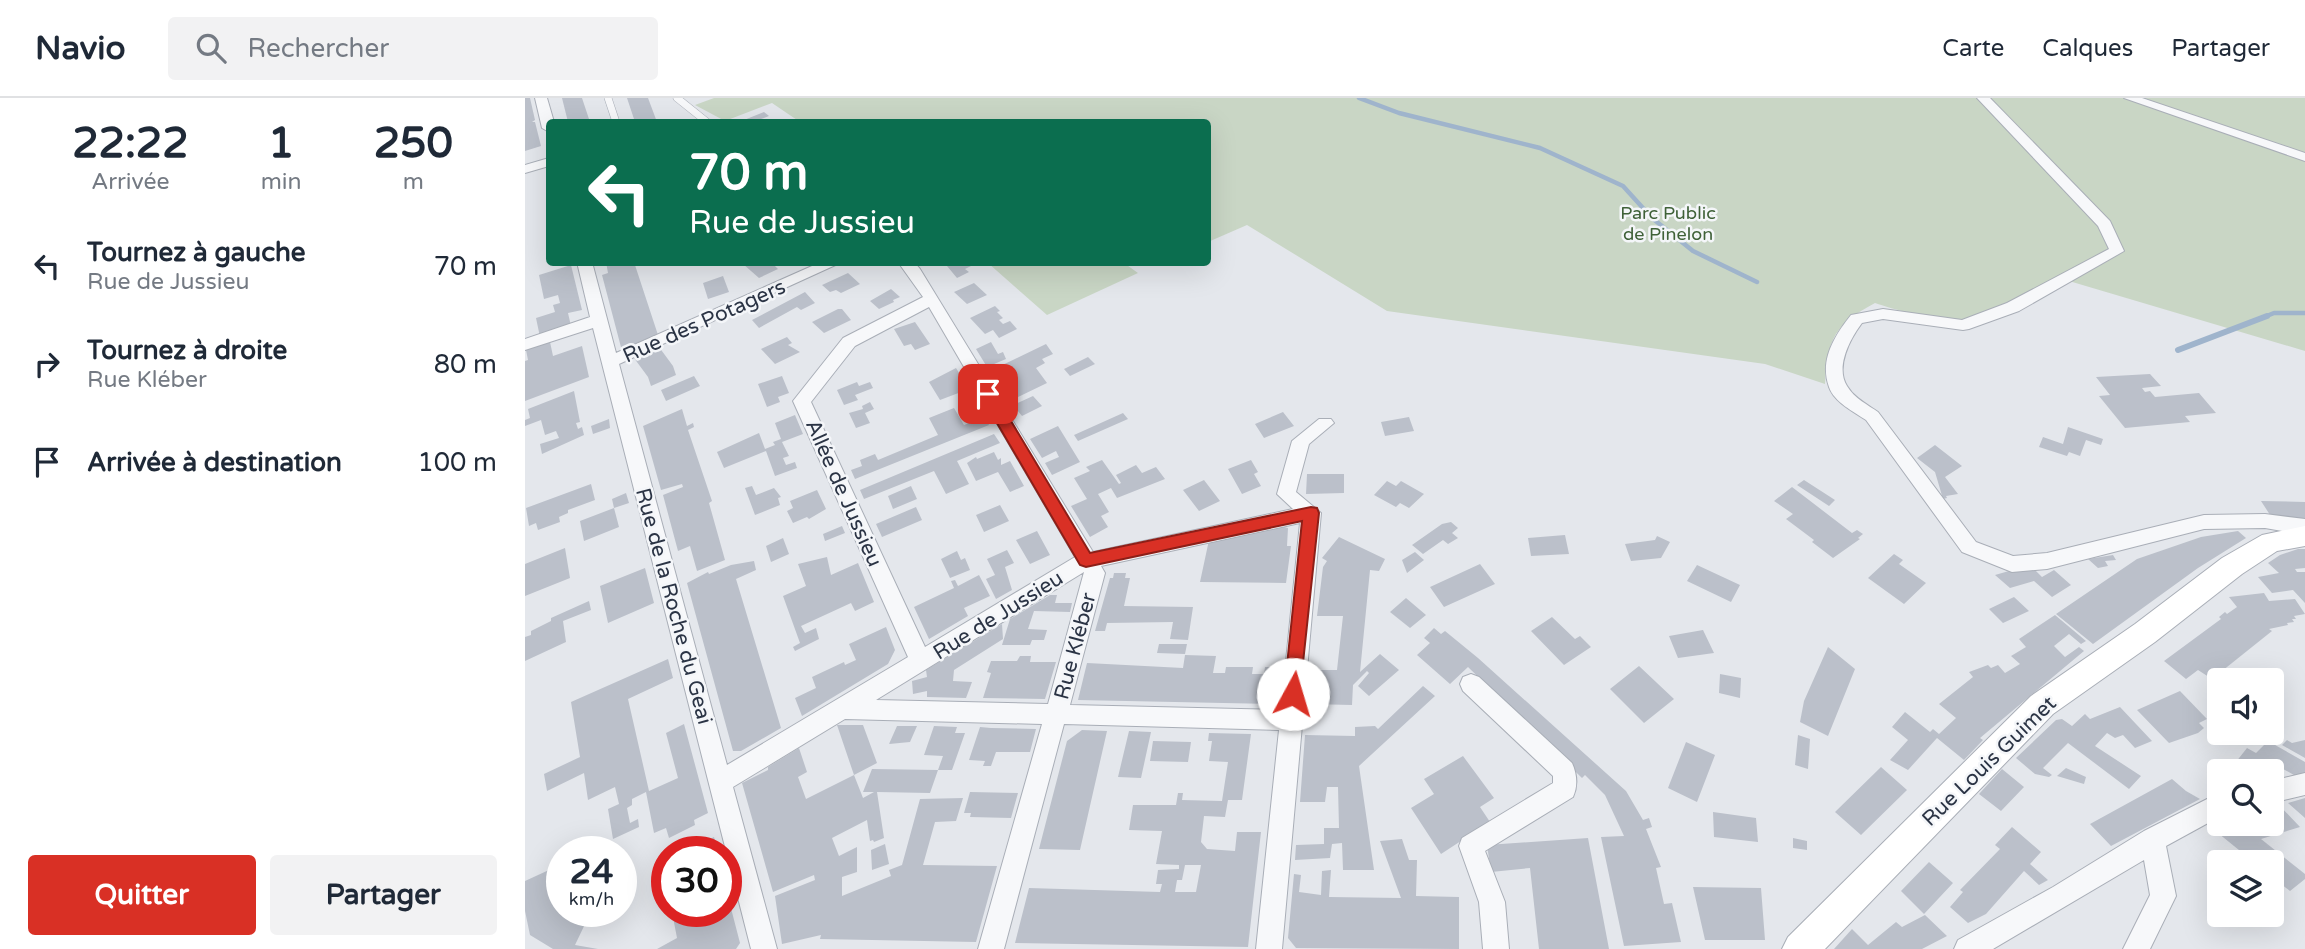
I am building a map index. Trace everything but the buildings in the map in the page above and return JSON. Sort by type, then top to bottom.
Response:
[{"type":"street","points":[[541,98],[547,119]]},
{"type":"street","points":[[1983,98],[2105,224],[2117,251],[2013,307],[1963,324],[1883,314],[1857,319],[1841,339],[1836,356],[1837,386],[1850,401],[1872,416],[1969,547],[2012,564],[2047,561],[2204,522],[2265,521],[2305,527]]},
{"type":"street","points":[[2130,98],[2305,157]]},
{"type":"street","points":[[525,169],[546,163]]},
{"type":"street","name":"Rue de la Roche du Geai","points":[[585,266],[764,949]]},
{"type":"street","name":"Rue des Potagers","points":[[610,362],[826,266]]},
{"type":"street","name":"Rue Kléber","points":[[909,266],[932,299],[1095,573],[991,949]]},
{"type":"street","name":"Allée de Jussieu","points":[[921,662],[803,401],[849,342],[932,299]]},
{"type":"street","points":[[525,345],[599,320]]},
{"type":"street","points":[[1269,949],[1311,513],[1286,494],[1301,440],[1325,423]]},
{"type":"street","name":"Rue de Jussieu","points":[[721,782],[1086,561],[1311,513]]},
{"type":"street","name":"Rue Louis Guimet","points":[[1800,949],[2042,705],[2145,633],[2232,566],[2271,542],[2305,536]]},
{"type":"street","points":[[1471,684],[1564,771],[1565,789],[1471,846],[1492,902],[1496,949]]},
{"type":"street","points":[[843,709],[1290,720]]},
{"type":"street","points":[[2284,789],[2305,784]]},
{"type":"street","points":[[1967,949],[2008,928],[2153,839],[2207,810]]},
{"type":"street","points":[[2136,949],[2163,896],[2153,839]]},
{"type":"lane","points":[[608,98],[614,119]]},
{"type":"lane","points":[[677,98],[703,119]]},
{"type":"green space","name":"Parc Public de Pinelon","points":[[714,98],[2305,98],[2305,351],[2069,281],[2061,274],[1999,309],[1961,320],[1930,317],[1875,303],[1851,318],[1836,334],[1828,355],[1825,384],[1765,364],[1387,311],[1247,225],[1211,241],[1211,119],[796,119],[772,103],[730,119],[721,119],[695,105]]},
{"type":"green space","points":[[991,266],[1128,266],[1138,273],[1047,315]]},
{"type":"waterway","points":[[1359,98],[1399,113],[1540,148],[1623,186],[1652,218],[1693,251],[1757,282]]},
{"type":"waterway","points":[[2265,317],[2274,313],[2305,313]]},
{"type":"waterway","points":[[2178,350],[2265,317]]},
{"type":"route","points":[[988,394],[1086,561],[1311,513],[1293,694]]}]
